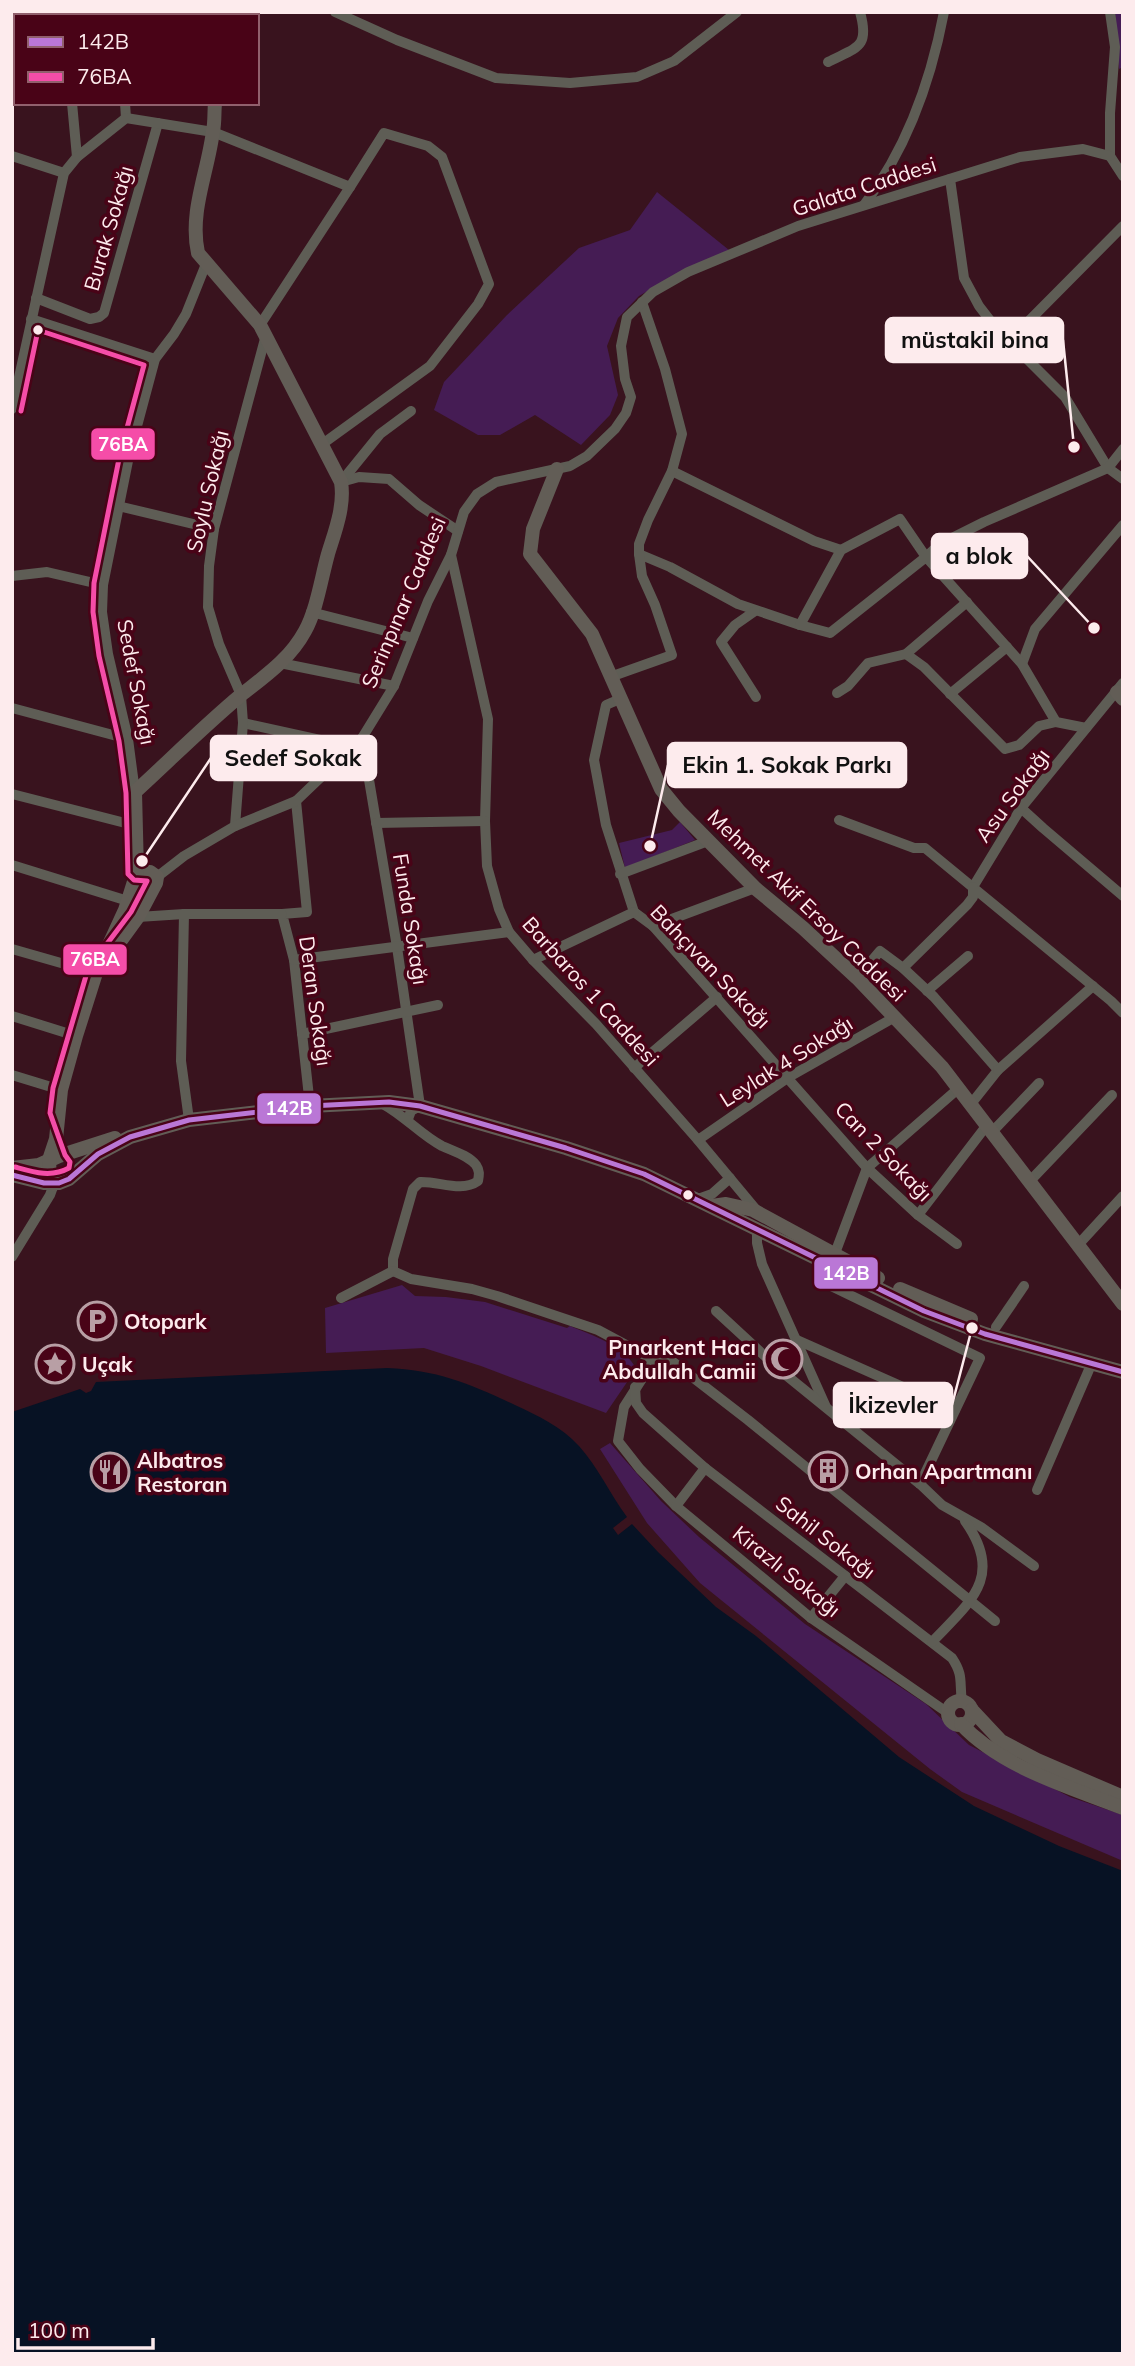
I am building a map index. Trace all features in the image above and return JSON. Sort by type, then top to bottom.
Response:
[{"type":"street","points":[[335,12],[397,40],[496,78],[570,83],[637,77],[674,61],[737,12]]},
{"type":"street","points":[[828,62],[858,46],[864,39],[866,32],[860,12]]},
{"type":"street","points":[[864,205],[885,178],[923,90],[944,12]]},
{"type":"street","points":[[1110,12],[1115,47],[1110,156],[1122,173]]},
{"type":"street","points":[[72,105],[77,158]]},
{"type":"street","points":[[125,105],[126,118]]},
{"type":"street","points":[[135,792],[280,663],[306,629],[343,493],[341,482],[263,330],[198,253],[195,220],[213,132],[215,105]]},
{"type":"street","points":[[12,408],[64,173],[77,158],[126,118],[213,132],[350,187]]},
{"type":"street","name":"Burak Sokağı","points":[[36,298],[90,319],[104,313],[158,123]]},
{"type":"street","name":"Soylu Sokağı","points":[[242,695],[219,644],[208,607],[209,566],[214,529],[263,330],[384,133],[428,146],[442,157],[489,284],[478,304],[430,366],[321,445]]},
{"type":"street","name":"Galata Caddesi","points":[[642,302],[653,292],[688,272],[798,226],[950,178],[1020,157],[1083,149],[1110,156]]},
{"type":"street","points":[[12,156],[64,173]]},
{"type":"street","points":[[950,178],[964,278],[979,306],[1009,341],[1065,397],[1108,468],[1123,478]]},
{"type":"street","points":[[1009,341],[1123,226]]},
{"type":"street","name":"Sedef Sokağı","points":[[137,872],[135,792],[128,739],[108,654],[102,612],[103,585],[118,506],[155,359],[186,314],[205,264]]},
{"type":"street","points":[[557,469],[570,466],[587,456],[615,429],[626,413],[631,397],[625,379],[621,346],[627,317],[642,302],[666,369],[682,434],[673,471],[639,544],[642,576],[672,654],[610,677]]},
{"type":"street","points":[[31,319],[155,359]]},
{"type":"street","points":[[341,482],[380,434],[411,411]]},
{"type":"street","points":[[639,554],[755,611],[830,632],[940,544],[1108,468],[1123,449]]},
{"type":"street","name":"Serinpınar Caddesi","points":[[157,877],[184,856],[235,826],[296,801],[362,737],[394,686],[451,555],[464,512],[477,494],[496,482],[557,469]]},
{"type":"street","name":"Mehmet Akif Ersoy Caddesi","points":[[557,469],[533,529],[530,554],[592,634],[661,789],[755,888],[857,978],[942,1067],[1123,1304]]},
{"type":"street","points":[[673,471],[814,541],[841,550]]},
{"type":"street","points":[[341,482],[359,477],[389,479],[419,505],[458,531]]},
{"type":"street","points":[[118,506],[214,529]]},
{"type":"street","points":[[800,625],[841,550],[900,519],[926,557],[1022,664],[1056,722]]},
{"type":"street","points":[[1022,664],[1035,629],[1123,525]]},
{"type":"street","name":"Barbaros 1 Caddesi","points":[[451,555],[488,719],[485,821],[487,866],[499,909],[509,932],[596,1024],[698,1140],[730,1178],[758,1221]]},
{"type":"street","points":[[12,576],[47,572],[103,585]]},
{"type":"street","points":[[837,693],[848,686],[868,663],[906,654],[967,602]]},
{"type":"street","points":[[755,611],[736,625],[721,642],[756,697]]},
{"type":"street","points":[[311,612],[413,638]]},
{"type":"street","points":[[950,694],[1007,647]]},
{"type":"street","points":[[906,654],[924,667],[1005,749],[1019,745],[1039,726],[1056,722],[1086,728]]},
{"type":"street","points":[[280,663],[394,686]]},
{"type":"street","name":"Asu Sokağı","points":[[904,968],[967,905],[973,897],[973,887],[1021,808],[1086,728],[1121,691]]},
{"type":"street","points":[[235,826],[243,723],[242,695]]},
{"type":"street","points":[[533,960],[634,912],[606,825],[594,760],[606,705],[620,699]]},
{"type":"street","points":[[12,708],[128,739]]},
{"type":"street","points":[[243,723],[352,747]]},
{"type":"street","name":"Funda Sokağı","points":[[362,737],[423,1107],[423,1125],[430,1137]]},
{"type":"street","points":[[12,794],[136,826]]},
{"type":"street","name":"Deran Sokağı","points":[[296,801],[307,912],[282,914],[294,960],[310,1106]]},
{"type":"street","points":[[1021,808],[1123,896]]},
{"type":"street","points":[[839,820],[914,848],[925,848],[1123,1013]]},
{"type":"street","points":[[376,822],[485,821]]},
{"type":"street","points":[[620,874],[708,841]]},
{"type":"street","points":[[12,865],[131,904],[184,914],[282,914]]},
{"type":"street","points":[[137,872],[150,872],[157,877],[155,889],[150,895],[131,904],[137,872]]},
{"type":"street","points":[[653,926],[755,888]]},
{"type":"street","points":[[54,1184],[50,1179],[49,1160],[56,1139],[61,1090],[96,974],[131,904],[139,894],[150,895]]},
{"type":"street","name":"Bahçıvan Sokağı","points":[[634,912],[653,926],[789,1077]]},
{"type":"street","points":[[184,914],[181,1061],[189,1120]]},
{"type":"street","points":[[294,960],[509,932]]},
{"type":"street","points":[[12,949],[96,974]]},
{"type":"street","points":[[857,978],[880,951],[904,968],[927,990],[998,1070]]},
{"type":"street","points":[[927,990],[968,956]]},
{"type":"street","points":[[971,1104],[998,1070],[1093,986]]},
{"type":"street","points":[[634,1068],[718,997]]},
{"type":"street","points":[[302,1034],[438,1005]]},
{"type":"street","points":[[12,1016],[76,1036]]},
{"type":"street","name":"Leylak 4 Sokağı","points":[[698,1140],[789,1077],[895,1017]]},
{"type":"street","points":[[12,1075],[61,1090]]},
{"type":"street","name":"Can 2 Sokağı","points":[[789,1077],[867,1168],[918,1215],[957,1244]]},
{"type":"street","points":[[918,1215],[990,1128],[1040,1083]]},
{"type":"street","points":[[920,1484],[980,1358],[827,1284],[823,1275],[832,1261],[867,1168],[959,1088]]},
{"type":"street","points":[[1030,1181],[1112,1095]]},
{"type":"street","points":[[380,1103],[478,1167],[478,1181],[464,1187],[420,1182],[413,1189],[393,1259],[393,1271]]},
{"type":"street","points":[[12,1175],[54,1184],[69,1179],[98,1154],[130,1137],[189,1120],[310,1106],[380,1103],[423,1107],[566,1148],[644,1174],[723,1213],[758,1221],[924,1311],[985,1334],[1123,1372]]},
{"type":"street","points":[[408,1119],[411,1111],[423,1107]]},
{"type":"street","points":[[59,1111],[73,1152],[79,1160],[77,1173]]},
{"type":"street","points":[[12,1168],[25,1168],[121,1137],[130,1137]]},
{"type":"street","points":[[698,1199],[719,1189],[730,1178]]},
{"type":"street","points":[[12,1257],[54,1184]]},
{"type":"street","points":[[712,1206],[719,1189]]},
{"type":"street","points":[[1077,1247],[1123,1196]]},
{"type":"street","points":[[758,1221],[757,1243],[762,1264],[826,1408]]},
{"type":"street","points":[[832,1261],[996,1327],[1123,1365]]},
{"type":"street","points":[[341,1298],[393,1271]]},
{"type":"street","points":[[393,1271],[411,1279],[472,1289],[598,1330],[654,1360],[673,1362],[995,1621]]},
{"type":"street","points":[[996,1327],[1024,1286]]},
{"type":"street","points":[[716,1311],[781,1371],[942,1505],[981,1527],[1034,1566]]},
{"type":"street","points":[[797,1340],[955,1410]]},
{"type":"street","points":[[621,1426],[624,1407],[654,1360]]},
{"type":"street","points":[[1037,1490],[1091,1365]]},
{"type":"street","points":[[621,1426],[632,1416],[643,1413],[636,1403],[635,1387]]},
{"type":"street","name":"Sahil Sokağı","points":[[643,1413],[705,1468],[952,1658],[959,1668],[962,1679],[960,1689],[967,1706]]},
{"type":"street","name":"Kirazlı Sokağı","points":[[621,1426],[618,1441],[640,1469],[676,1506],[811,1618],[948,1713]]},
{"type":"street","points":[[676,1506],[705,1468]]},
{"type":"street","points":[[933,1642],[972,1601],[984,1574],[982,1553],[974,1533],[962,1517]]},
{"type":"street","points":[[811,1618],[845,1576]]},
{"type":"street","points":[[1123,1797],[1037,1760],[1001,1741],[967,1706],[952,1704],[948,1713],[952,1721],[961,1724],[974,1738],[1010,1761],[1123,1808]]},
{"type":"street","points":[[961,1724],[968,1721],[967,1706]]},
{"type":"shaded area","points":[[1115,12],[1123,12],[1123,67],[1119,69]]},
{"type":"shaded area","points":[[657,192],[729,250],[679,273],[639,296],[618,318],[607,346],[618,395],[610,415],[581,445],[535,415],[500,435],[478,435],[434,410],[444,382],[507,315],[579,248],[630,230]]},
{"type":"shaded area","points":[[680,822],[695,840],[625,868],[619,843],[672,830]]},
{"type":"shaded area","points":[[402,1285],[415,1296],[485,1302],[567,1328],[570,1326],[616,1348],[636,1369],[606,1413],[481,1366],[424,1348],[326,1353],[325,1308]]},
{"type":"shaded area","points":[[610,1443],[661,1501],[699,1537],[805,1624],[926,1704],[969,1745],[1070,1797],[1123,1815],[1123,1861],[962,1792],[700,1583],[647,1523],[600,1449]]},
{"type":"water","points":[[387,1368],[453,1379],[499,1397],[557,1427],[586,1454],[627,1517],[613,1528],[618,1535],[632,1524],[716,1607],[756,1636],[899,1757],[974,1806],[1059,1846],[1123,1871],[1123,2354],[12,2354],[12,1412],[80,1389],[86,1393],[91,1391],[96,1382]]},
{"type":"transit line","name":"76BA","points":[[15,1167],[49,1173],[69,1168],[70,1162],[50,1113],[53,1088],[88,969],[131,912],[147,881],[134,880],[128,874],[126,793],[119,741],[99,656],[93,612],[94,583],[120,454],[144,365],[38,330],[21,411]]},
{"type":"transit line","name":"142B","points":[[12,1175],[44,1183],[59,1183],[69,1179],[98,1154],[130,1137],[189,1120],[310,1106],[389,1102],[420,1106],[566,1148],[644,1174],[924,1311],[985,1334],[1123,1372]]},
{"type":"place","name":"müstakil bina","points":[[1074,447]]},
{"type":"place","name":"a blok","points":[[1094,628]]},
{"type":"place","name":"Ekin 1. Sokak Parkı","points":[[650,846]]},
{"type":"place","name":"Sedef Sokak","points":[[142,861]]},
{"type":"place","name":"Otopark","points":[[97,1321]]},
{"type":"place","name":"İkizevler","points":[[972,1328]]},
{"type":"place","name":"Pınarkent Hacı Abdullah Camii","points":[[783,1359]]},
{"type":"place","name":"Uçak","points":[[55,1364]]},
{"type":"place","name":"Orhan Apartmanı","points":[[828,1471]]},
{"type":"place","name":"Albatros Restoran","points":[[110,1472]]}]
